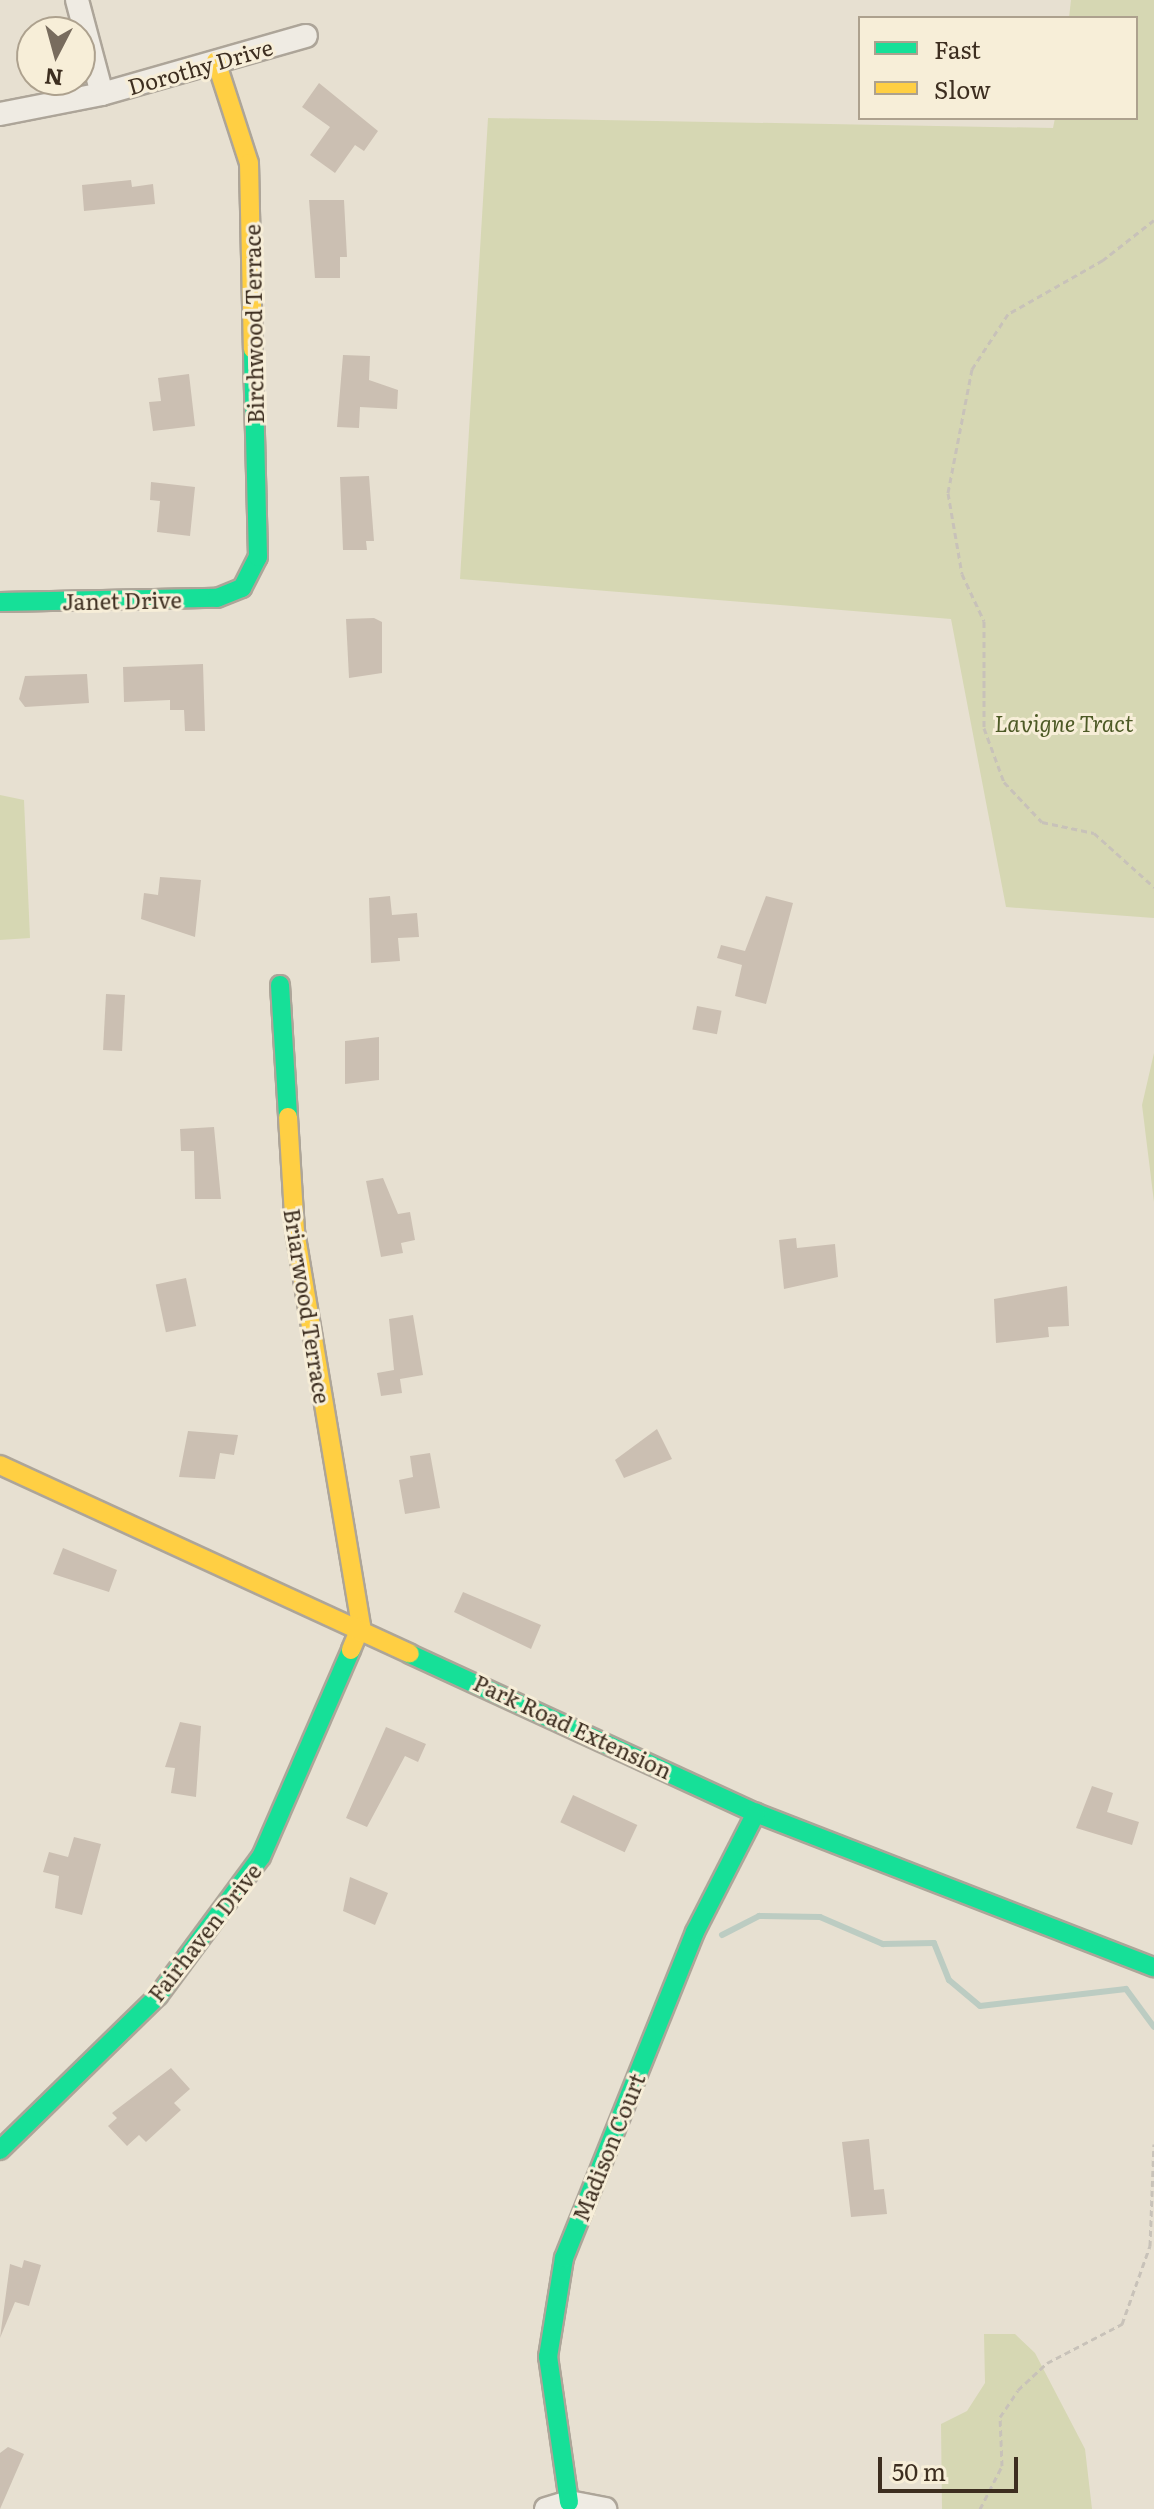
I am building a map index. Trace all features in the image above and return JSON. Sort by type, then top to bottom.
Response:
[{"type":"street","points":[[77,0],[102,94]]},
{"type":"street","name":"Dorothy Drive","points":[[0,114],[102,94],[306,36]]},
{"type":"street","name":"Birchwood Terrace","points":[[216,61],[249,163],[258,557],[242,588]]},
{"type":"street","name":"Janet Drive","points":[[0,602],[217,598],[242,588]]},
{"type":"street","name":"Briarwood Terrace","points":[[280,985],[295,1231],[361,1626]]},
{"type":"street","name":"Park Road Extension","points":[[0,1465],[361,1626],[756,1813],[1154,1967]]},
{"type":"street","name":"Fairhaven Drive","points":[[0,2150],[158,1996],[261,1857],[361,1626]]},
{"type":"street","name":"Madison Court","points":[[569,2502],[548,2357],[564,2258],[695,1932],[756,1813]]},
{"type":"street","points":[[546,2509],[569,2502],[605,2509]]},
{"type":"path","points":[[1154,220],[1103,260],[1008,314],[972,369],[948,493],[962,574],[984,621],[984,728],[1004,782],[1042,822],[1094,833],[1154,887]]},
{"type":"path","points":[[980,2509],[1002,2466],[1000,2417],[1018,2390],[1047,2363],[1122,2324],[1150,2246],[1154,2144]]},
{"type":"green space","name":"Lavigne Tract","points":[[1071,0],[1154,0],[1154,918],[1006,907],[951,619],[460,579],[488,118],[1053,128],[1055,120],[1138,120],[1138,16],[1069,16]]},
{"type":"green space","points":[[0,795],[24,800],[30,938],[0,940]]},
{"type":"green space","points":[[1154,1053],[1154,1202],[1142,1105]]},
{"type":"green space","points":[[984,2334],[1015,2334],[1035,2353],[1085,2449],[1092,2509],[942,2509],[941,2424],[967,2411],[985,2383]]},
{"type":"building","points":[[319,83],[378,131],[364,151],[355,145],[335,173],[310,155],[330,127],[302,107]]},
{"type":"building","points":[[131,180],[132,187],[153,184],[155,204],[84,211],[82,185]]},
{"type":"building","points":[[309,200],[344,200],[347,257],[340,257],[340,278],[315,278]]},
{"type":"building","points":[[343,355],[370,356],[369,380],[398,390],[397,409],[360,407],[359,428],[337,427]]},
{"type":"building","points":[[189,374],[195,426],[153,431],[149,402],[161,401],[158,378]]},
{"type":"building","points":[[369,476],[374,541],[366,541],[367,550],[343,550],[340,477]]},
{"type":"building","points":[[151,482],[195,487],[190,536],[157,532],[160,501],[150,500]]},
{"type":"building","points":[[374,618],[382,622],[382,673],[349,678],[346,619]]},
{"type":"building","points":[[203,664],[205,731],[185,731],[184,710],[170,710],[170,700],[124,702],[123,667]]},
{"type":"building","points":[[87,674],[89,703],[25,707],[19,699],[25,676]]},
{"type":"building","points":[[160,877],[201,880],[195,937],[141,919],[144,893],[158,895]]},
{"type":"building","points":[[390,896],[392,915],[417,913],[419,937],[398,938],[400,961],[371,963],[369,898]]},
{"type":"building","points":[[766,896],[793,903],[766,1004],[735,996],[742,965],[717,958],[721,945],[745,951]]},
{"type":"building","points":[[106,994],[125,995],[122,1051],[103,1050]]},
{"type":"building","points":[[697,1006],[722,1011],[717,1034],[692,1030]]},
{"type":"building","points":[[379,1037],[379,1080],[345,1084],[345,1041]]},
{"type":"building","points":[[214,1127],[221,1199],[195,1199],[194,1151],[181,1151],[180,1129]]},
{"type":"building","points":[[383,1178],[398,1214],[410,1212],[415,1240],[401,1243],[403,1253],[381,1257],[366,1181]]},
{"type":"building","points":[[796,1238],[797,1248],[835,1244],[838,1277],[784,1289],[779,1240]]},
{"type":"building","points":[[186,1278],[196,1326],[166,1332],[156,1284]]},
{"type":"building","points":[[1067,1286],[1069,1326],[1048,1327],[1049,1337],[996,1343],[994,1299]]},
{"type":"building","points":[[413,1315],[423,1375],[400,1379],[402,1393],[381,1396],[377,1373],[394,1370],[389,1319]]},
{"type":"building","points":[[657,1429],[672,1459],[624,1478],[615,1460]]},
{"type":"building","points":[[188,1431],[238,1435],[234,1455],[220,1453],[215,1479],[179,1477]]},
{"type":"building","points":[[430,1453],[440,1508],[405,1514],[399,1480],[413,1477],[410,1456]]},
{"type":"building","points":[[63,1548],[117,1570],[109,1592],[53,1574]]},
{"type":"building","points":[[463,1592],[541,1625],[531,1649],[454,1612]]},
{"type":"building","points":[[180,1722],[201,1726],[196,1797],[171,1793],[175,1768],[165,1767]]},
{"type":"building","points":[[386,1727],[426,1744],[418,1762],[405,1756],[367,1827],[346,1818]]},
{"type":"building","points":[[1092,1786],[1113,1793],[1107,1812],[1139,1822],[1132,1845],[1076,1828]]},
{"type":"building","points":[[573,1795],[637,1825],[625,1852],[560,1822]]},
{"type":"building","points":[[74,1837],[101,1844],[82,1915],[55,1908],[59,1876],[43,1872],[49,1852],[68,1857]]},
{"type":"building","points":[[350,1877],[388,1893],[375,1925],[343,1911]]},
{"type":"building","points":[[171,2068],[190,2089],[174,2103],[181,2110],[146,2142],[139,2135],[127,2146],[108,2126],[117,2118],[112,2113]]},
{"type":"building","points":[[869,2139],[874,2190],[884,2189],[887,2214],[851,2217],[842,2142]]},
{"type":"building","points":[[24,2260],[41,2265],[29,2306],[15,2302],[0,2338],[10,2264],[22,2268]]},
{"type":"building","points":[[8,2447],[24,2454],[0,2509],[0,2453]]},
{"type":"waterway","points":[[722,1935],[759,1916],[820,1917],[883,1944],[934,1943],[949,1980],[980,2006],[1126,1989],[1154,2027]]},
{"type":"traffic: fast","points":[[0,602],[217,598],[242,588],[258,557],[253,349]]},
{"type":"traffic: fast","points":[[280,985],[288,1117]]},
{"type":"traffic: fast","points":[[0,2150],[158,1996],[261,1857],[351,1650]]},
{"type":"traffic: fast","points":[[410,1654],[756,1813],[1154,1967]]},
{"type":"traffic: fast","points":[[569,2502],[548,2357],[564,2258],[695,1932],[756,1813]]},
{"type":"traffic: slow","points":[[216,61],[249,163],[253,349]]},
{"type":"traffic: slow","points":[[288,1117],[295,1231],[361,1626],[351,1650]]},
{"type":"traffic: slow","points":[[0,1465],[410,1654]]}]
